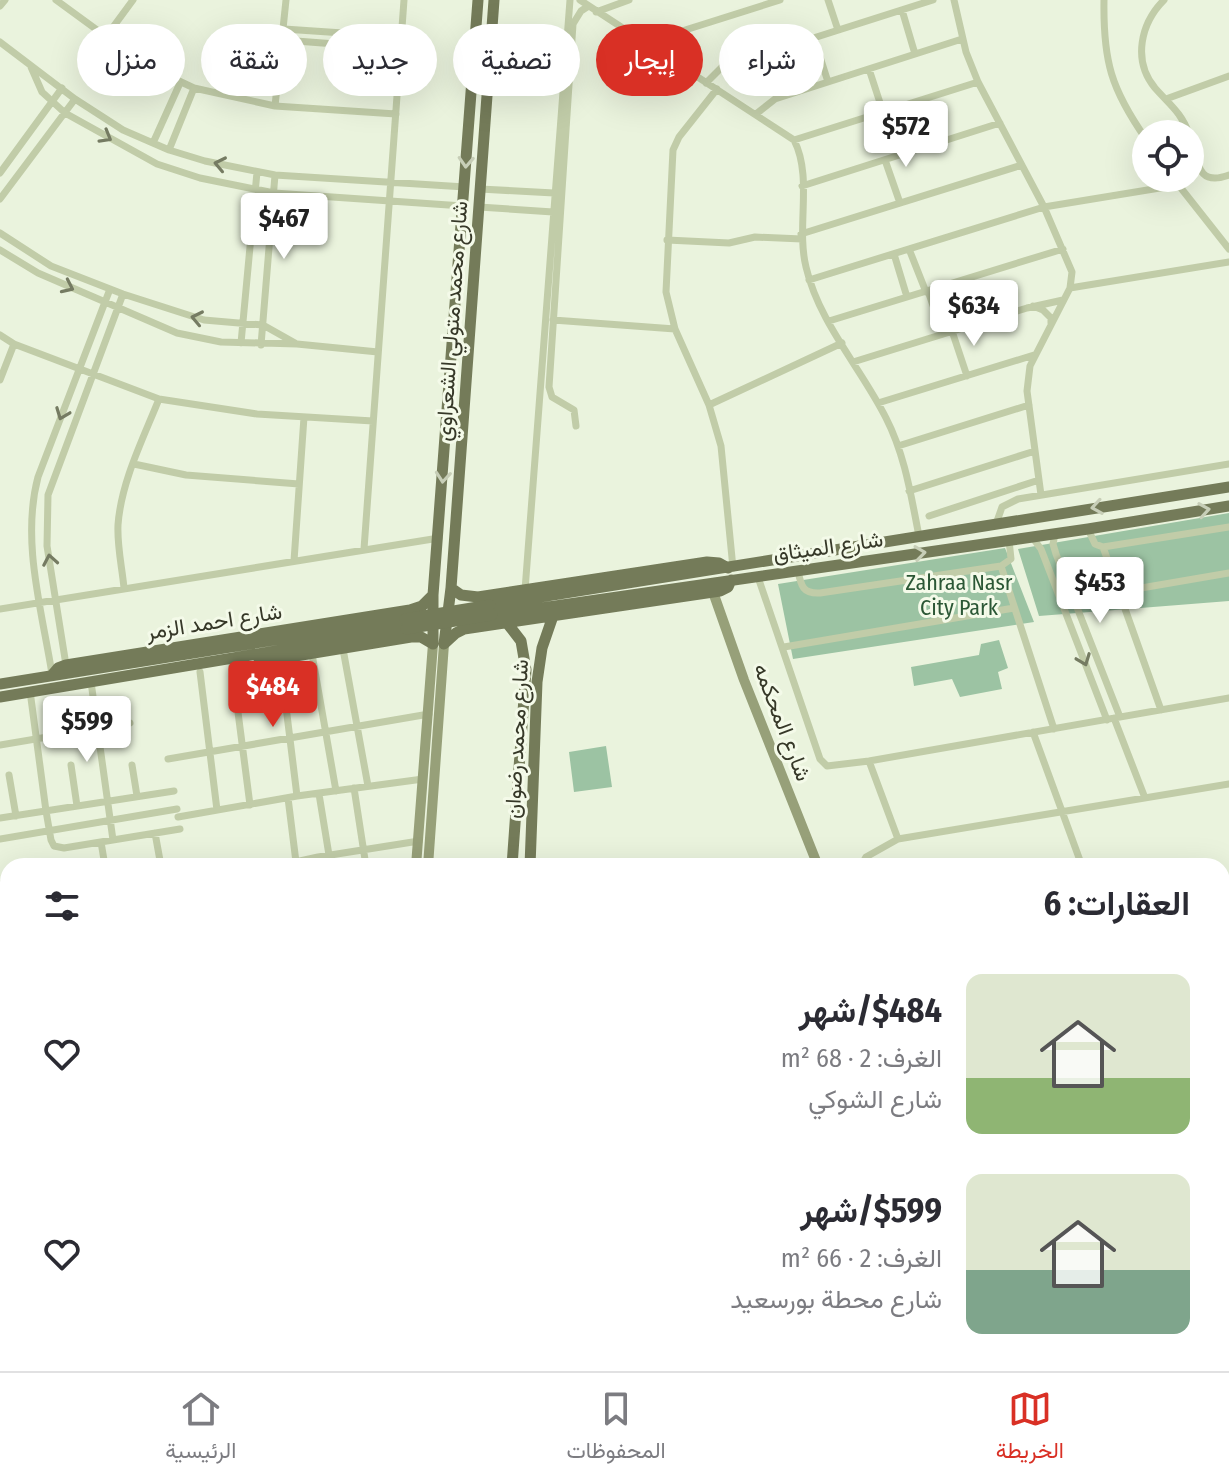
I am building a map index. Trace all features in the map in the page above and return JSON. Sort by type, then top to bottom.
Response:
[{"type":"main road","name":"شارع محمد متولي الشعراوي","points":[[438,644],[433,595],[478,0]]},
{"type":"main road","name":"شارع محمد متولي الشعراوي","points":[[438,644],[451,588],[494,0]]},
{"type":"main road","points":[[469,110],[487,110]]},
{"type":"main road","points":[[468,128],[478,124],[484,128]]},
{"type":"main road","name":"شارع الميثاق","points":[[731,572],[919,536],[1229,487]]},
{"type":"main road","points":[[1171,495],[1169,505],[1175,514]]},
{"type":"main road","points":[[1144,499],[1150,508],[1148,519]]},
{"type":"main road","points":[[441,503],[448,509],[457,503]]},
{"type":"main road","name":"شارع الميثاق","points":[[451,588],[461,595],[473,597],[707,562],[719,563],[731,572],[758,577],[1229,506]]},
{"type":"main road","points":[[440,523],[449,518],[455,524]]},
{"type":"main road","points":[[52,676],[731,572]]},
{"type":"main road","points":[[0,697],[731,572]]},
{"type":"main road","name":"شارع الميثاق","points":[[438,644],[456,633],[478,627],[713,592],[728,587],[731,572]]},
{"type":"main road","name":"شارع احمد الزمر","points":[[0,684],[52,676],[58,668],[66,665],[410,610],[426,604],[433,595]]},
{"type":"main road","points":[[473,597],[471,613],[478,627]]},
{"type":"main road","points":[[410,610],[417,622],[411,637]]},
{"type":"main road","name":"شارع محمد رضوان","points":[[530,858],[535,712],[542,648],[553,616]]},
{"type":"main road","name":"شارع محمد رضوان","points":[[507,623],[523,648],[525,702],[513,858]]},
{"type":"main road","points":[[92,682],[106,687],[411,637],[438,644]]},
{"type":"main road","points":[[523,648],[532,644],[542,648]]},
{"type":"street","points":[[0,6],[5,0]]},
{"type":"street","points":[[56,0],[87,24]]},
{"type":"street","points":[[115,24],[133,0]]},
{"type":"street","points":[[284,24],[286,0]]},
{"type":"street","points":[[403,24],[404,0]]},
{"type":"street","points":[[525,590],[570,0]]},
{"type":"street","points":[[580,0],[615,24]]},
{"type":"street","points":[[596,12],[629,0]]},
{"type":"street","points":[[697,24],[753,4],[780,0]]},
{"type":"street","points":[[828,0],[838,30]]},
{"type":"street","points":[[824,35],[933,0]]},
{"type":"street","points":[[954,0],[962,39],[978,82],[1044,207],[1072,272],[1070,288],[1034,355],[1027,377],[1041,495]]},
{"type":"street","points":[[1104,0],[1105,44],[1111,78],[1134,120]]},
{"type":"street","points":[[1164,0],[1153,11],[1144,29],[1141,49],[1144,68],[1153,85],[1183,120]]},
{"type":"street","points":[[576,426],[574,410],[556,401],[550,392],[573,24],[587,7]]},
{"type":"street","points":[[902,10],[915,54]]},
{"type":"street","points":[[756,114],[775,99],[962,39]]},
{"type":"street","points":[[0,42],[75,99],[123,130],[169,150],[275,175],[465,187]]},
{"type":"street","points":[[31,67],[42,92],[65,113],[157,164],[200,178],[255,191],[463,206]]},
{"type":"street","points":[[824,69],[828,82]]},
{"type":"street","points":[[869,69],[883,112]]},
{"type":"street","points":[[706,83],[719,70]]},
{"type":"street","points":[[1166,99],[1229,76]]},
{"type":"street","points":[[703,81],[794,140],[799,150],[801,237],[809,280],[829,321],[878,403],[898,446],[919,536]]},
{"type":"street","points":[[794,140],[978,82]]},
{"type":"street","points":[[185,85],[275,106],[396,114]]},
{"type":"street","points":[[0,173],[62,88]]},
{"type":"street","points":[[169,150],[194,88]]},
{"type":"street","points":[[717,89],[679,137],[673,150],[666,292],[675,329],[709,405],[724,463],[731,572]]},
{"type":"street","points":[[153,143],[174,96]]},
{"type":"street","points":[[275,106],[276,96]]},
{"type":"street","points":[[364,549],[397,96]]},
{"type":"street","points":[[0,199],[75,99]]},
{"type":"street","points":[[802,186],[1000,123]]},
{"type":"street","points":[[885,160],[900,203]]},
{"type":"street","points":[[667,240],[729,243],[755,237],[801,237],[1022,165]]},
{"type":"street","points":[[241,343],[257,172]]},
{"type":"street","points":[[261,345],[275,175]]},
{"type":"street","points":[[1204,175],[1213,180],[1229,175]]},
{"type":"street","points":[[480,189],[554,193]]},
{"type":"street","points":[[809,280],[1044,207],[1132,190]]},
{"type":"street","points":[[1183,192],[1229,249]]},
{"type":"street","points":[[479,207],[553,212]]},
{"type":"street","points":[[0,233],[44,263],[123,294],[204,320],[263,325],[297,344]]},
{"type":"street","points":[[909,249],[967,376]]},
{"type":"street","points":[[829,321],[1063,249]]},
{"type":"street","points":[[0,250],[30,269],[177,333],[261,345],[297,344],[378,352]]},
{"type":"street","points":[[894,254],[907,297]]},
{"type":"street","points":[[1070,288],[1229,262]]},
{"type":"street","points":[[900,271],[915,266]]},
{"type":"street","points":[[52,676],[31,540],[32,498],[110,289]]},
{"type":"street","points":[[66,665],[46,529],[48,495],[123,294]]},
{"type":"street","points":[[853,362],[1030,306],[1063,300]]},
{"type":"street","points":[[1030,306],[1043,310],[1051,318],[1051,323]]},
{"type":"street","points":[[553,320],[675,329]]},
{"type":"street","points":[[0,335],[14,344],[159,399],[208,408],[373,421]]},
{"type":"street","points":[[709,405],[842,343]]},
{"type":"street","points":[[0,380],[14,344]]},
{"type":"street","points":[[878,403],[1034,355]]},
{"type":"street","points":[[124,588],[118,526],[134,464],[159,399]]},
{"type":"street","points":[[898,446],[1029,405]]},
{"type":"street","points":[[294,561],[304,417]]},
{"type":"street","points":[[909,491],[1035,451]]},
{"type":"street","points":[[134,464],[186,475],[299,484]]},
{"type":"street","points":[[996,524],[1002,507],[1010,502],[1229,464]]},
{"type":"street","points":[[929,516],[1039,480]]},
{"type":"street","points":[[1088,529],[1095,544],[1103,547],[1229,527]]},
{"type":"street","points":[[1055,534],[1053,544],[1056,554],[1145,798]]},
{"type":"street","points":[[1032,537],[1041,549],[1114,718]]},
{"type":"street","points":[[0,609],[439,538]]},
{"type":"street","points":[[798,571],[806,592],[816,593],[1001,566],[1011,559],[1009,540]]},
{"type":"street","points":[[1103,547],[1161,710]]},
{"type":"street","points":[[1001,566],[1054,729]]},
{"type":"street","points":[[1118,592],[1229,573]]},
{"type":"street","points":[[758,577],[823,763],[832,766],[1229,698]]},
{"type":"street","name":"شارع المحكمه","points":[[713,592],[744,680],[815,858]]},
{"type":"street","points":[[784,647],[1014,608]]},
{"type":"street","points":[[417,858],[438,644]]},
{"type":"street","points":[[428,858],[438,644]]},
{"type":"street","points":[[343,649],[368,786]]},
{"type":"street","points":[[312,654],[336,791]]},
{"type":"street","points":[[280,658],[297,796]]},
{"type":"street","points":[[232,666],[250,805]]},
{"type":"street","points":[[200,672],[217,810]]},
{"type":"street","points":[[92,682],[113,840]]},
{"type":"street","points":[[30,691],[52,844],[57,848],[180,829]]},
{"type":"street","points":[[168,759],[429,714]]},
{"type":"street","points":[[0,745],[130,723]]},
{"type":"street","points":[[1033,732],[1079,858]]},
{"type":"street","points":[[869,761],[898,839]]},
{"type":"street","points":[[71,765],[77,806]]},
{"type":"street","points":[[132,765],[137,796]]},
{"type":"street","points":[[9,775],[16,816]]},
{"type":"street","points":[[0,839],[423,779]]},
{"type":"street","points":[[865,858],[898,839],[1229,784]]},
{"type":"street","points":[[354,788],[365,858]]},
{"type":"street","points":[[0,818],[174,791]]},
{"type":"street","points":[[319,794],[329,855]]},
{"type":"street","points":[[288,798],[296,858]]},
{"type":"street","points":[[155,833],[160,858]]},
{"type":"street","points":[[314,858],[419,841]]},
{"type":"street","points":[[101,842],[104,858]]},
{"type":"green space","points":[[1229,513],[1229,601],[1039,616],[1018,549]]},
{"type":"green space","name":"Zahraa Nasr City Park","points":[[1005,548],[1034,622],[793,659],[778,584]]},
{"type":"green space","points":[[999,640],[1008,668],[998,672],[1002,689],[960,697],[952,679],[914,686],[911,667],[979,655],[981,644]]},
{"type":"green space","points":[[606,746],[612,787],[574,792],[569,752]]}]
